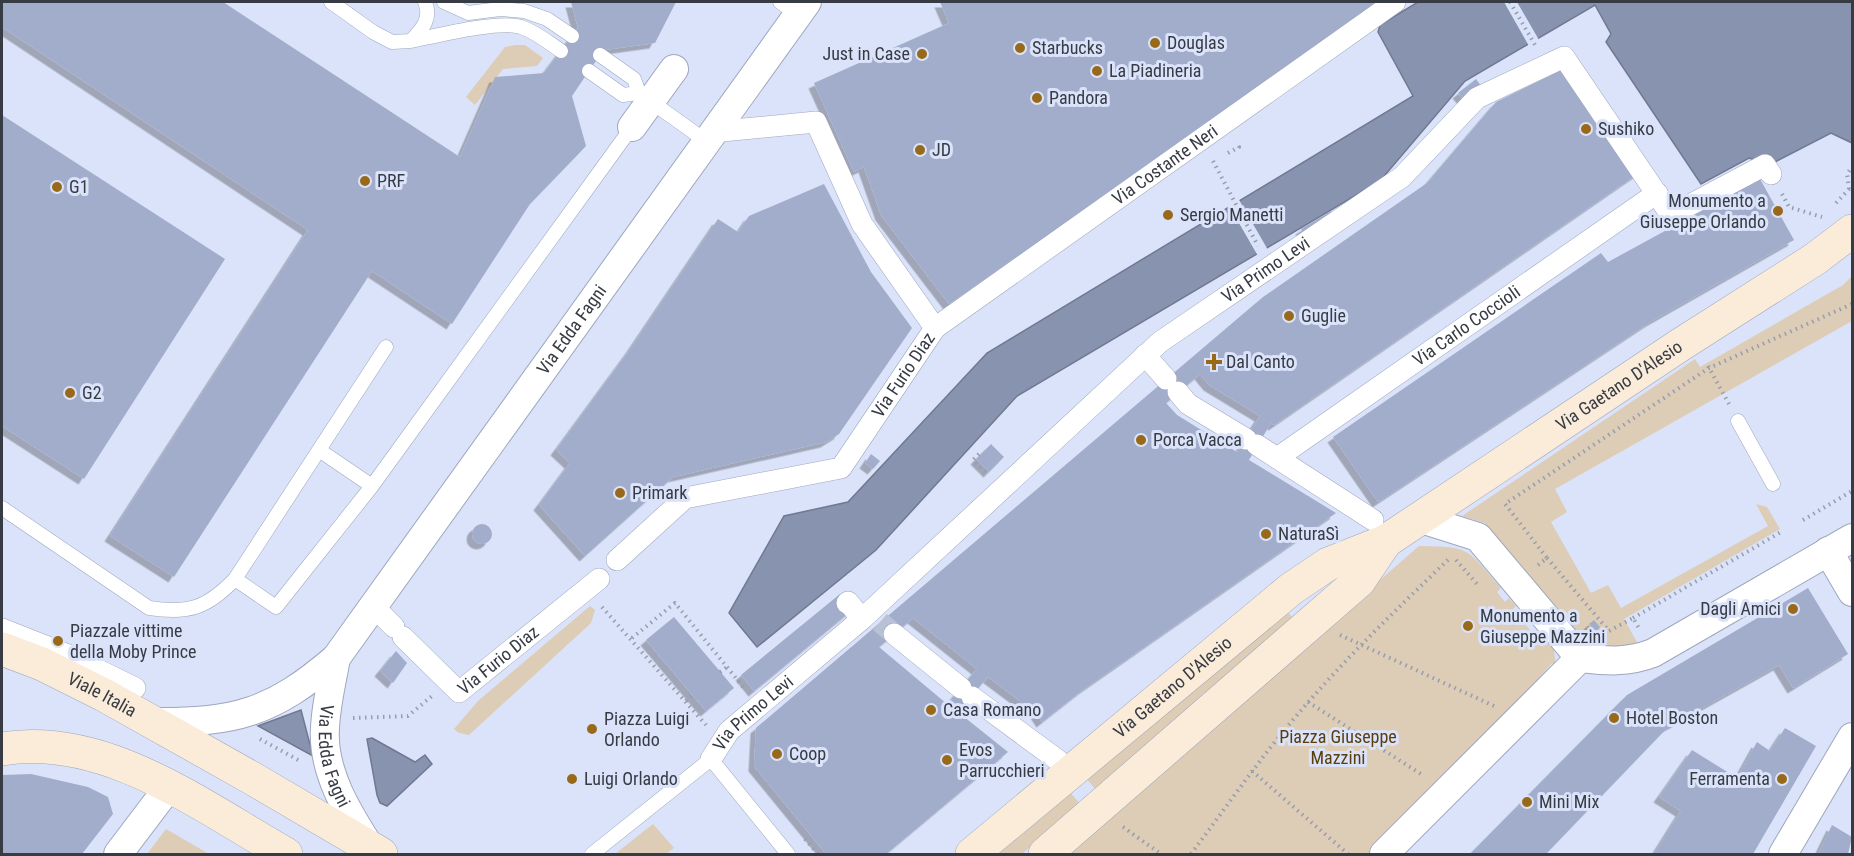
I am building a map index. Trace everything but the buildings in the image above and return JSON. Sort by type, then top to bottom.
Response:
[{"type":"main road","name":"Via Gaetano D'Alesio","points":[[972,855],[1291,589],[1380,531],[1418,518],[1815,259],[1852,231]]},
{"type":"main road","name":"Via Gaetano D'Alesio","points":[[1045,855],[1350,588],[1367,570],[1380,531]]},
{"type":"main road","name":"Viale Italia","points":[[2,650],[63,675],[151,722],[250,777],[376,852]]},
{"type":"main road","points":[[2,750],[43,748],[105,759],[168,788],[286,855]]},
{"type":"street","name":"Via Costante Neri","points":[[935,328],[1395,2]]},
{"type":"street","name":"Via Edda Fagni","points":[[151,722],[189,722],[248,713],[289,696],[336,658],[709,136],[795,6]]},
{"type":"street","name":"Via Primo Levi","points":[[711,759],[729,731],[759,706],[876,622],[1145,355],[1402,177],[1477,98],[1564,57],[1657,193]]},
{"type":"street","points":[[633,127],[645,97],[674,69]]},
{"type":"street","name":"Via Furio Diaz","points":[[617,560],[685,498],[841,468],[935,328],[862,224],[816,122],[709,136]]},
{"type":"street","points":[[1657,193],[1671,215],[1765,165],[1771,174]]},
{"type":"street","name":"Via Carlo Coccioli","points":[[1277,458],[1657,193]]},
{"type":"street","points":[[1145,355],[1188,404],[1277,458],[1380,531]]},
{"type":"street","points":[[1418,518],[1478,537],[1580,658],[1613,662],[1634,660],[1653,653],[1840,544],[1852,592]]},
{"type":"street","name":"Via Furio Diaz","points":[[373,606],[459,692],[599,579]]},
{"type":"street","points":[[847,603],[876,622],[1059,761]]},
{"type":"street","points":[[2,629],[60,652],[135,688]]},
{"type":"street","name":"Via Edda Fagni","points":[[336,658],[324,729],[327,756],[337,789],[376,852]]},
{"type":"street","points":[[1384,855],[1580,658]]},
{"type":"street","points":[[1784,855],[1852,737]]},
{"type":"street","points":[[118,855],[168,788]]},
{"type":"lane","points":[[331,2],[373,33],[392,42],[489,27],[519,26],[537,34],[561,51]]},
{"type":"lane","points":[[411,40],[425,26],[428,16],[425,2]]},
{"type":"lane","points":[[444,2],[468,13],[490,6],[524,10],[547,19],[572,36]]},
{"type":"lane","points":[[600,55],[634,79],[645,97]]},
{"type":"lane","points":[[589,71],[623,95],[645,97],[709,136]]},
{"type":"lane","points":[[235,579],[276,607],[372,486],[633,127]]},
{"type":"lane","points":[[2,508],[149,608],[174,612],[201,606],[218,596],[235,579],[386,347]]},
{"type":"lane","points":[[1738,421],[1773,484]]},
{"type":"lane","points":[[319,450],[372,486]]},
{"type":"lane","points":[[711,759],[788,855]]},
{"type":"lane","name":"Via Primo Levi","points":[[592,855],[711,759]]},
{"type":"path","points":[[1510,2],[1538,51]]},
{"type":"path","points":[[1214,166],[1260,247]]},
{"type":"path","points":[[1849,190],[1847,174],[1852,167]]},
{"type":"path","points":[[1771,174],[1789,207],[1823,217]]},
{"type":"path","points":[[1781,532],[1609,631],[1546,558],[1504,504],[1709,368],[1852,304]]},
{"type":"path","points":[[1706,359],[1738,421]]},
{"type":"path","points":[[979,454],[973,460],[989,476]]},
{"type":"path","points":[[1803,520],[1852,491]]},
{"type":"path","points":[[1191,855],[1252,771],[1308,702],[1362,644],[1452,555],[1479,586]]},
{"type":"path","points":[[1533,570],[1546,558]]},
{"type":"path","points":[[632,638],[675,603],[759,706]]},
{"type":"path","points":[[1633,618],[1653,653]]},
{"type":"path","points":[[1335,634],[1362,644],[1503,710]]},
{"type":"path","points":[[720,672],[727,667]]},
{"type":"path","points":[[686,701],[692,695]]},
{"type":"path","points":[[349,718],[408,716],[430,698]]},
{"type":"path","points":[[1308,702],[1433,781]]},
{"type":"path","points":[[256,737],[304,763]]},
{"type":"path","points":[[1252,771],[1348,855]]},
{"type":"path","points":[[1116,822],[1161,855]]},
{"type":"green space","points":[[525,45],[543,58],[537,66],[503,69],[475,105],[466,97],[505,47]]},
{"type":"green space","points":[[1852,276],[1852,321],[1555,489],[1567,512],[1551,522],[1591,593],[1608,585],[1621,608],[1768,526],[1756,504],[1767,507],[1780,529],[1624,619],[1638,644],[1603,652],[1586,644],[1485,523],[1462,516],[1695,359],[1700,367],[1843,285]]},
{"type":"green space","name":"Piazza Giuseppe Mazzini","points":[[1419,546],[1459,549],[1474,557],[1501,588],[1497,592],[1505,602],[1509,598],[1516,606],[1513,609],[1540,642],[1544,638],[1554,650],[1556,667],[1552,663],[1509,715],[1368,854],[1066,854]]},
{"type":"green space","points":[[590,606],[595,610],[591,623],[469,735],[459,733],[454,729],[478,701]]},
{"type":"green space","points":[[1284,608],[1292,617],[1096,790],[1086,778]]},
{"type":"green space","points":[[1070,792],[1080,804],[1022,854],[999,854]]},
{"type":"green space","points":[[653,824],[674,848],[666,854],[615,854]]},
{"type":"green space","points":[[166,829],[209,854],[147,854]]},
{"type":"water","points":[[1418,2],[1852,2],[1852,143],[1831,133],[1769,165],[1749,158],[1701,184],[1606,42],[1611,34],[1595,5],[1465,81],[1380,181],[1017,396],[876,550],[757,647],[729,613],[784,516],[848,502],[987,353],[1413,96],[1378,32],[1380,25]]},
{"type":"water","points":[[301,710],[313,756],[258,726]]},
{"type":"water","points":[[372,738],[415,762],[425,755],[432,764],[387,806],[380,803],[377,795],[367,739]]},
{"type":"pier","points":[[1504,2],[1517,2],[1539,40],[1529,46]]},
{"type":"pier","points":[[1238,198],[1268,250],[1258,256],[1228,204]]},
{"type":"tunnel","points":[[880,622],[894,634]]},
{"type":"place","name":"Douglas","points":[[1155,43]]},
{"type":"place","name":"Starbucks","points":[[1020,48]]},
{"type":"place","name":"Just in Case","points":[[922,54]]},
{"type":"place","name":"La Piadineria","points":[[1097,71]]},
{"type":"place","name":"Pandora","points":[[1037,98]]},
{"type":"place","name":"Sushiko","points":[[1586,129]]},
{"type":"place","name":"JD","points":[[920,150]]},
{"type":"place","name":"PRF","points":[[365,181]]},
{"type":"place","name":"G1","points":[[57,187]]},
{"type":"place","name":"Monumento a Giuseppe Orlando","points":[[1778,211]]},
{"type":"place","name":"Sergio Manetti","points":[[1168,215]]},
{"type":"place","name":"Guglie","points":[[1289,316]]},
{"type":"place","name":"Dal Canto","points":[[1214,362]]},
{"type":"place","name":"G2","points":[[70,393]]},
{"type":"place","name":"Porca Vacca","points":[[1141,440]]},
{"type":"place","name":"Primark","points":[[620,493]]},
{"type":"place","name":"NaturaSì","points":[[1266,534]]},
{"type":"place","name":"Dagli Amici","points":[[1793,609]]},
{"type":"place","name":"Monumento a Giuseppe Mazzini","points":[[1468,626]]},
{"type":"place","name":"Piazzale vittime della Moby Prince","points":[[58,641]]},
{"type":"place","name":"Casa Romano","points":[[931,710]]},
{"type":"place","name":"Hotel Boston","points":[[1614,718]]},
{"type":"place","name":"Piazza Luigi Orlando","points":[[592,729]]},
{"type":"place","name":"Coop","points":[[777,754]]},
{"type":"place","name":"Evos Parrucchieri","points":[[947,760]]},
{"type":"place","name":"Luigi Orlando","points":[[572,779]]},
{"type":"place","name":"Ferramenta","points":[[1782,779]]},
{"type":"place","name":"Mini Mix","points":[[1527,802]]}]
